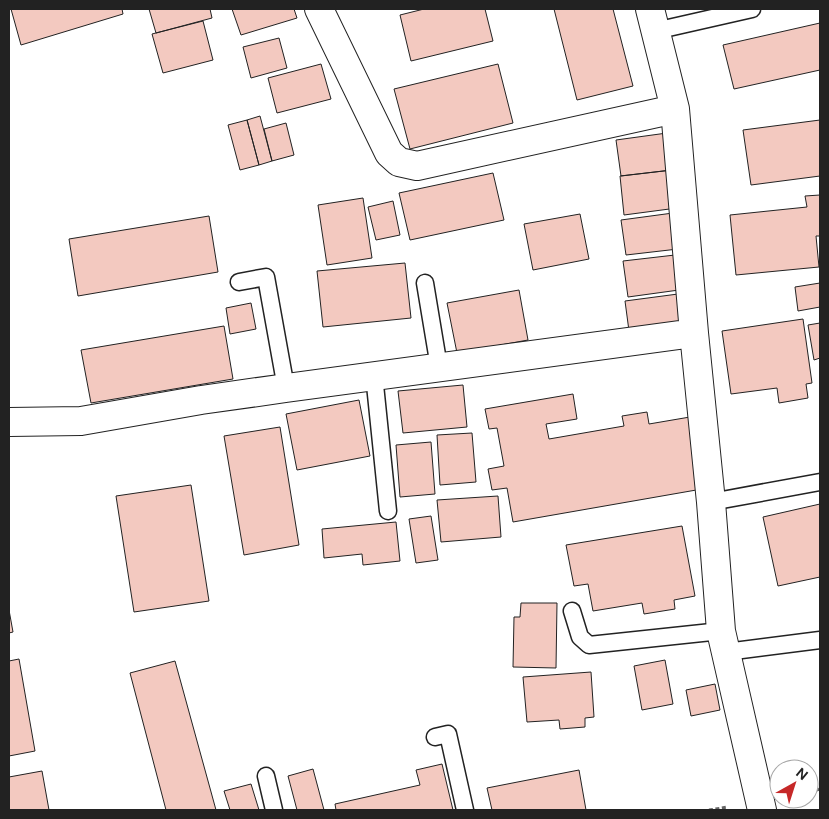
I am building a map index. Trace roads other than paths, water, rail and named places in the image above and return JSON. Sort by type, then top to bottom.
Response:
[{"type":"street","points":[[319,9],[388,154],[398,162],[417,166],[675,109]]},
{"type":"street","points":[[653,20],[675,109],[723,641],[762,810]]},
{"type":"street","points":[[9,422],[81,421],[201,400],[439,366],[694,333]]},
{"type":"lane","points":[[653,20],[752,9]]},
{"type":"lane","points":[[239,282],[266,277],[286,388]]},
{"type":"lane","points":[[424,283],[439,366]]},
{"type":"lane","points":[[374,376],[388,511]]},
{"type":"lane","points":[[711,502],[820,482]]},
{"type":"lane","points":[[572,611],[580,636],[589,645],[820,640]]},
{"type":"lane","points":[[435,737],[448,734],[464,810]]},
{"type":"lane","points":[[266,776],[274,810]]}]
